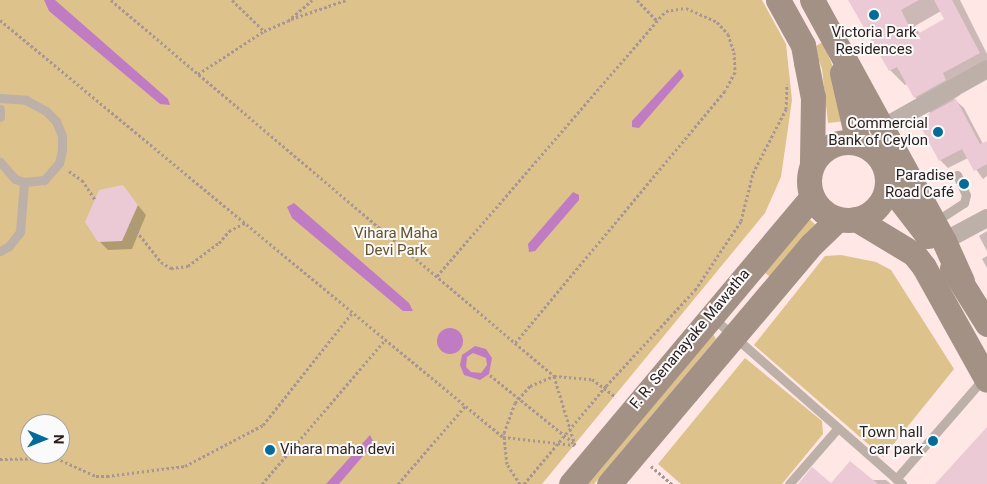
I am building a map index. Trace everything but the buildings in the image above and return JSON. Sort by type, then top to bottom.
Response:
[{"type":"main road","points":[[778,0],[804,54],[813,97],[812,164],[809,186],[818,207],[901,246],[919,260],[986,378]]},
{"type":"main road","points":[[812,0],[939,232],[962,281],[987,324]]},
{"type":"main road","points":[[830,32],[841,68],[858,143]]},
{"type":"main road","points":[[609,484],[812,244],[847,219],[877,206],[887,182],[886,172],[876,154],[858,143],[842,142],[827,148],[812,164]]},
{"type":"main road","points":[[887,182],[962,281]]},
{"type":"main road","name":"F. R. Senanayake Mawatha","points":[[571,484],[710,315],[812,196]]},
{"type":"street","points":[[882,128],[987,69]]},
{"type":"street","points":[[939,232],[987,218]]},
{"type":"lane","points":[[0,98],[26,100],[37,105],[56,122],[62,136],[59,163],[44,180],[24,182],[15,179],[0,162]]},
{"type":"lane","points":[[0,109],[0,117]]},
{"type":"lane","points":[[939,232],[964,203],[966,195],[957,175]]},
{"type":"lane","points":[[0,251],[10,246],[20,232],[24,182]]},
{"type":"lane","points":[[710,315],[899,482],[986,378]]},
{"type":"lane","points":[[789,484],[837,429]]},
{"type":"path","points":[[111,0],[554,376],[575,445]]},
{"type":"path","points":[[232,0],[264,31]]},
{"type":"path","points":[[288,20],[312,0]]},
{"type":"path","points":[[198,74],[264,31],[288,20],[346,0]]},
{"type":"path","points":[[637,0],[657,20]]},
{"type":"path","points":[[437,276],[666,11],[686,8],[717,22],[728,34],[734,52],[735,72],[725,91],[514,344]]},
{"type":"path","points":[[0,20],[504,437],[575,445]]},
{"type":"path","points":[[524,484],[605,387],[695,290],[741,221],[753,173],[786,109],[786,74]]},
{"type":"path","points":[[59,163],[82,180],[95,199]]},
{"type":"path","points":[[130,223],[161,262],[171,268],[188,266],[219,244],[229,231],[246,223]]},
{"type":"path","points":[[0,459],[56,458],[96,476],[186,466],[263,425],[353,312]]},
{"type":"path","points":[[262,484],[386,340]]},
{"type":"path","points":[[490,375],[575,445]]},
{"type":"path","points":[[520,484],[507,464],[504,437],[510,412],[519,398],[541,380],[554,376],[585,377],[605,387],[632,410]]},
{"type":"path","points":[[398,484],[465,406]]},
{"type":"path","points":[[636,453],[672,484]]},
{"type":"green space","name":"Vihara Maha Devi Park","points":[[0,0],[762,0],[786,44],[792,100],[781,177],[765,213],[542,484],[0,484]]},
{"type":"green space","points":[[823,42],[833,67],[845,121],[828,123],[822,69],[814,47]]},
{"type":"green space","points":[[805,215],[818,227],[770,277],[764,272]]},
{"type":"green space","points":[[841,255],[876,262],[891,270],[954,369],[883,457],[754,345],[825,256]]},
{"type":"green space","points":[[713,334],[716,339],[594,484],[585,484]]},
{"type":"green space","points":[[745,358],[822,421],[823,434],[782,484],[681,484],[658,464]]},
{"type":"shaded area","points":[[44,0],[55,0],[168,99],[170,105],[160,104],[49,11]]},
{"type":"shaded area","points":[[680,69],[684,76],[639,128],[632,127],[632,121]]},
{"type":"shaded area","points":[[573,192],[579,195],[579,200],[535,251],[529,252],[528,244]]},
{"type":"shaded area","points":[[294,203],[409,303],[413,311],[403,311],[292,218],[287,207]]},
{"type":"shaded area","points":[[450,328],[459,332],[463,341],[459,350],[450,354],[441,350],[437,341],[441,332]]},
{"type":"shaded area","points":[[475,346],[486,349],[492,358],[489,374],[480,380],[464,375],[460,365],[462,355]],"holes":[[[473,353],[486,358],[487,365],[481,373],[471,372],[466,367],[467,357]]]},
{"type":"shaded area","points":[[370,435],[374,443],[339,484],[326,484]]},
{"type":"place","name":"Victoria Park Residences","points":[[874,15]]},
{"type":"place","name":"Commercial Bank of Ceylon","points":[[938,132]]},
{"type":"place","name":"Paradise Road Café","points":[[964,184]]},
{"type":"place","name":"Town hall car park","points":[[933,441]]},
{"type":"place","name":"Vihara maha devi","points":[[270,450]]}]
